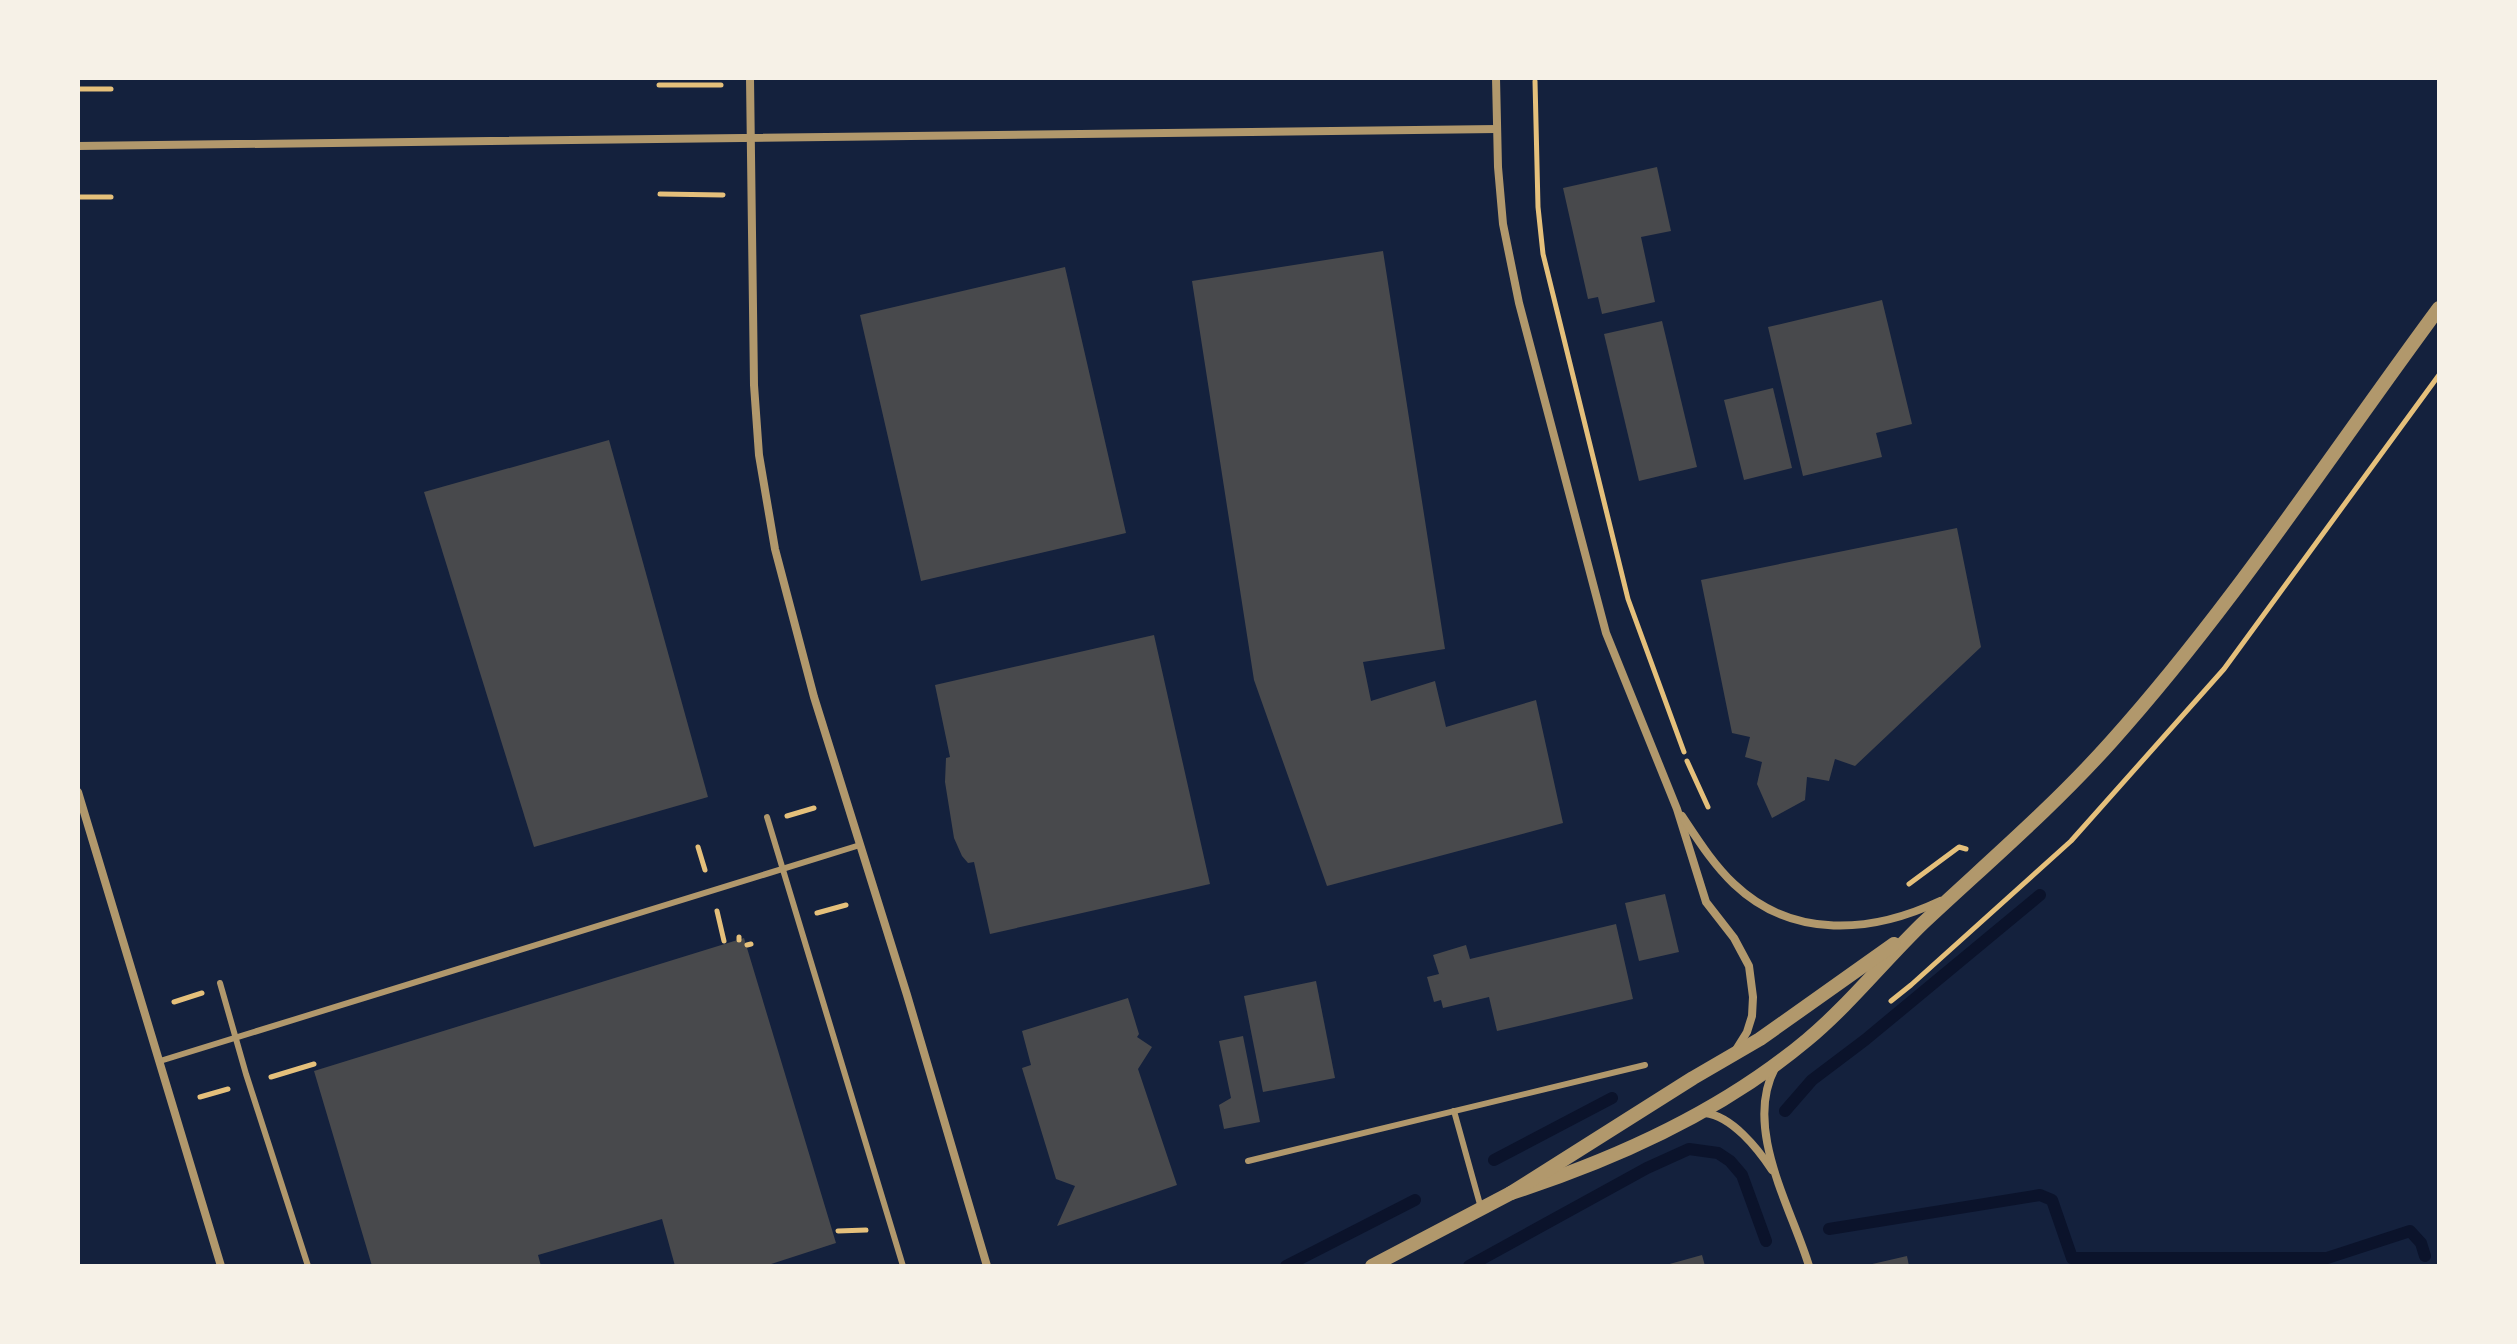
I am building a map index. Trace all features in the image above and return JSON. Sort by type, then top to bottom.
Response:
[{"type":"street","points":[[750,78],[754,385],[763,485],[775,549],[795,632],[988,1266]]},
{"type":"street","points":[[1496,78],[1500,189],[1510,261],[1588,569],[1614,655],[1677,809],[1706,902],[1734,938],[1749,966],[1753,997],[1750,1023],[1744,1039],[1729,1057]]},
{"type":"street","points":[[78,146],[1497,129]]},
{"type":"street","points":[[1511,1193],[1600,1163],[1695,1115],[1782,1059],[1837,1013],[1921,926],[2075,781],[2150,696],[2257,562],[2439,308]]},
{"type":"street","points":[[78,792],[221,1266]]},
{"type":"street","points":[[1677,809],[1709,856],[1736,886],[1762,904],[1793,918],[1835,926],[1873,924],[1921,910],[1959,890]]},
{"type":"street","points":[[1372,1266],[1511,1193],[1760,1039],[1921,926]]},
{"type":"street","points":[[1782,1059],[1769,1081],[1764,1111],[1767,1143],[1809,1266]]},
{"type":"street","points":[[1695,1115],[1710,1113],[1728,1123],[1754,1147],[1779,1181]]},
{"type":"lane","points":[[767,817],[901,1266]]},
{"type":"lane","points":[[160,1061],[860,845]]},
{"type":"lane","points":[[220,983],[308,1266]]},
{"type":"lane","points":[[1248,1161],[1645,1065]]},
{"type":"lane","points":[[1454,1111],[1481,1208]]},
{"type":"path","points":[[1535,81],[1540,234],[1554,298],[1628,599],[1687,759],[1710,811]]},
{"type":"path","points":[[659,85],[721,85]]},
{"type":"path","points":[[78,89],[111,89]]},
{"type":"path","points":[[660,194],[723,195]]},
{"type":"path","points":[[78,197],[111,197]]},
{"type":"path","points":[[2369,469],[2439,375]]},
{"type":"path","points":[[783,817],[814,808]]},
{"type":"path","points":[[698,847],[706,875]]},
{"type":"path","points":[[1902,888],[1959,847]]},
{"type":"path","points":[[812,915],[846,905]]},
{"type":"path","points":[[717,910],[724,941]]},
{"type":"path","points":[[174,1002],[206,992]]},
{"type":"path","points":[[271,1077],[314,1064]]},
{"type":"path","points":[[200,1097],[236,1087]]},
{"type":"path","points":[[838,1231],[866,1230]]},
{"type":"building","points":[[1657,167],[1671,231],[1641,237],[1655,302],[1602,314],[1598,297],[1588,299],[1563,188]]},
{"type":"building","points":[[1383,251],[1445,649],[1363,662],[1371,701],[1435,681],[1446,727],[1536,700],[1563,823],[1327,886],[1254,680],[1192,281]]},
{"type":"building","points":[[1065,267],[1126,533],[921,581],[860,315]]},
{"type":"building","points":[[1882,300],[1912,424],[1876,433],[1882,457],[1803,476],[1768,327]]},
{"type":"building","points":[[1662,321],[1697,467],[1639,481],[1604,334]]},
{"type":"building","points":[[1773,388],[1792,468],[1744,480],[1724,400]]},
{"type":"building","points":[[609,440],[708,797],[534,847],[424,492]]},
{"type":"building","points":[[1957,528],[1981,647],[1855,766],[1835,759],[1829,781],[1807,777],[1805,800],[1772,818],[1757,784],[1762,762],[1745,757],[1750,737],[1732,733],[1701,580]]},
{"type":"building","points":[[1154,635],[1210,884],[990,934],[974,862],[968,863],[962,856],[954,838],[945,782],[946,758],[950,757],[935,685]]},
{"type":"building","points":[[1665,894],[1679,952],[1639,961],[1625,903]]},
{"type":"building","points":[[1616,924],[1633,999],[1497,1031],[1489,997],[1443,1008],[1441,1000],[1434,1002],[1427,977],[1439,974],[1433,955],[1466,945],[1470,959]]},
{"type":"building","points":[[744,938],[836,1243],[765,1266],[675,1266],[662,1219],[538,1255],[541,1266],[372,1266],[314,1071]]},
{"type":"building","points":[[1316,981],[1335,1078],[1263,1092],[1244,996]]},
{"type":"building","points":[[1128,998],[1139,1034],[1137,1037],[1152,1047],[1138,1069],[1177,1185],[1057,1226],[1075,1186],[1056,1179],[1022,1068],[1031,1065],[1022,1031]]},
{"type":"building","points":[[1243,1036],[1260,1122],[1224,1129],[1219,1105],[1231,1098],[1219,1041]]},
{"type":"building","points":[[1702,1255],[1705,1266],[1666,1265]]},
{"type":"building","points":[[1907,1256],[1909,1266],[1868,1266],[1868,1265]]},
{"type":"waterway","points":[[1785,1111],[1812,1080],[2040,895]]},
{"type":"waterway","points":[[1494,1160],[1612,1098]]},
{"type":"waterway","points":[[1469,1266],[1647,1168],[1689,1149],[1718,1153],[1742,1175],[1766,1241]]},
{"type":"waterway","points":[[1829,1229],[2040,1195],[2052,1200],[2072,1258],[2327,1258],[2410,1231],[2421,1243],[2425,1256]]},
{"type":"waterway","points":[[1286,1266],[1415,1200]]}]
